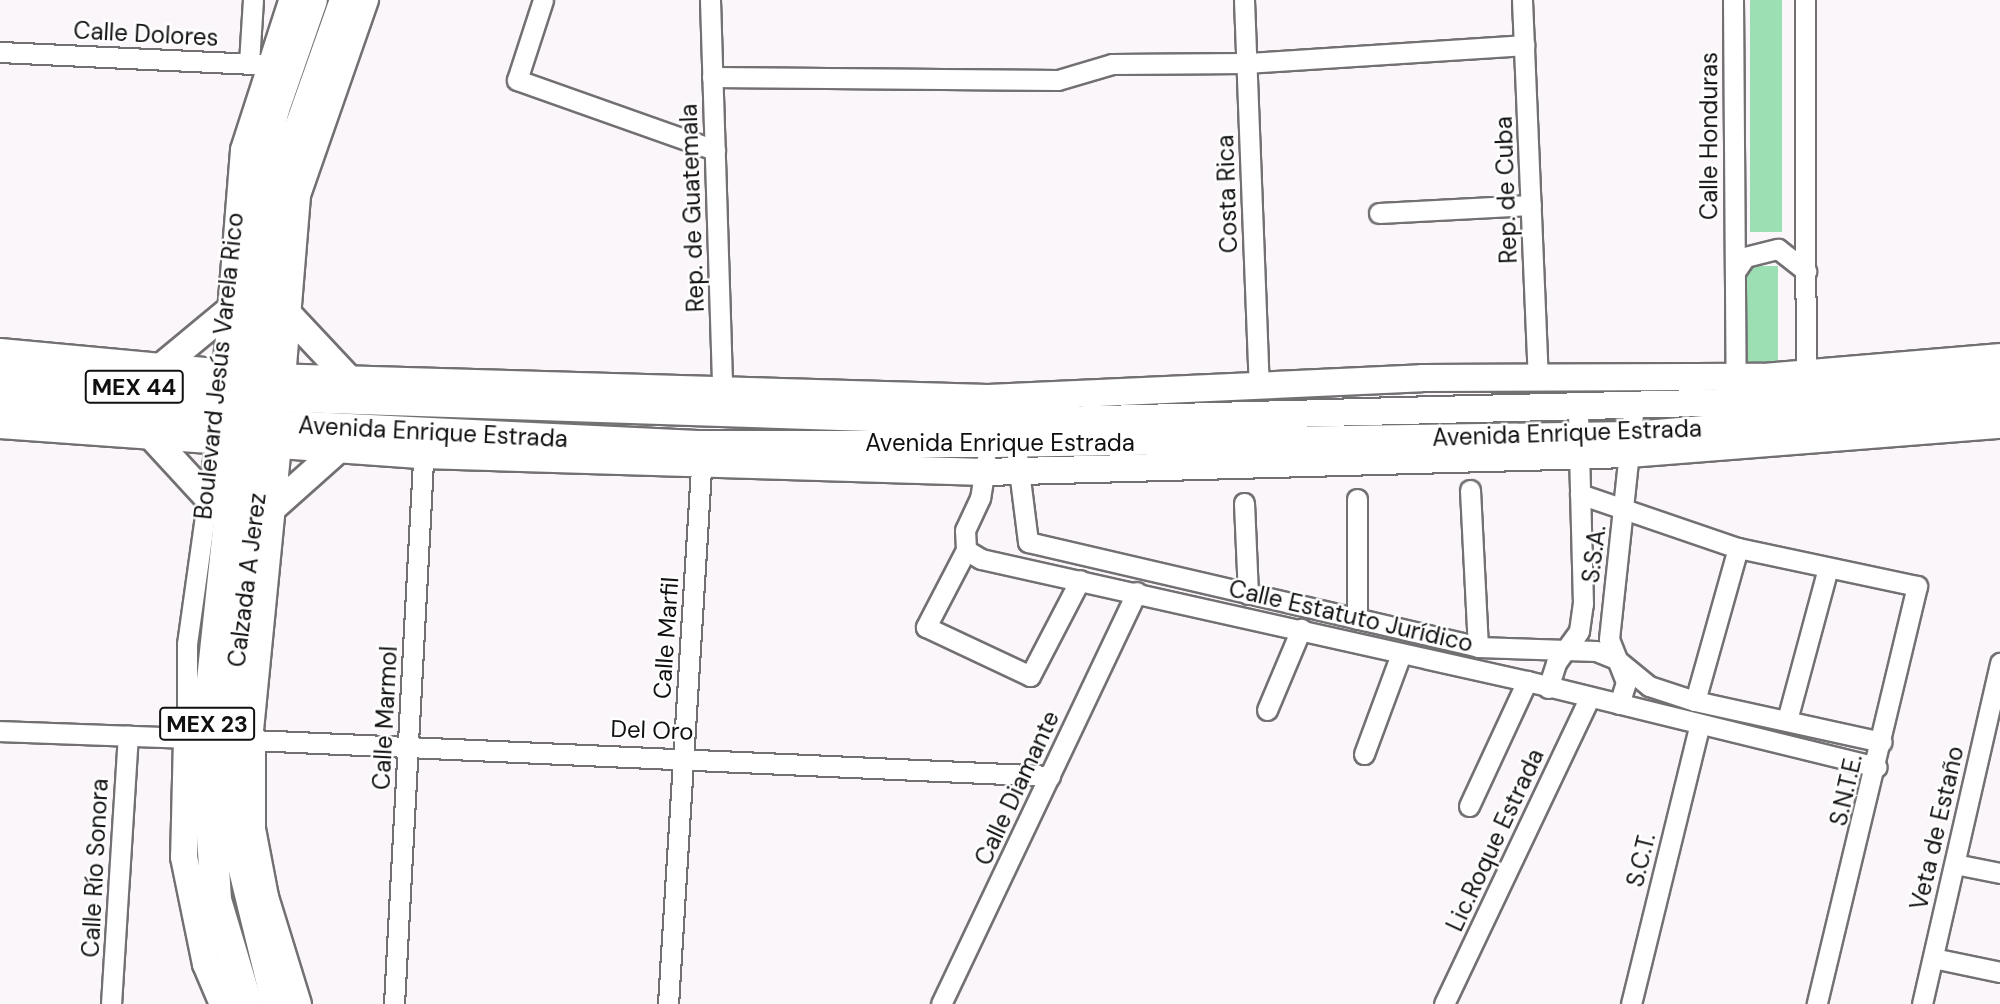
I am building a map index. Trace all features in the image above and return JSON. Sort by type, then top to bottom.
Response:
[{"type":"main road","name":"Boulevard Jesús Varela Rico","points":[[253,409],[254,194],[268,64],[312,0]]},
{"type":"main road","name":"Boulevard Jesús Varela Rico","points":[[253,409],[277,216],[321,68],[345,0]]},
{"type":"main road","points":[[321,68],[329,102]]},
{"type":"main road","name":"Avenida Enrique Estrada","points":[[0,377],[253,409]]},
{"type":"main road","points":[[13,403],[62,429]]},
{"type":"main road","name":"Avenida Enrique Estrada","points":[[13,403],[253,409]]},
{"type":"main road","name":"Calzada A Jerez","points":[[247,1004],[216,900],[206,785],[211,663],[253,409]]},
{"type":"main road","name":"Calzada A Jerez","points":[[253,409],[231,740],[249,912],[277,1004]]},
{"type":"street","points":[[253,0],[268,64]]},
{"type":"street","name":"Boulevard Jesús Varela Rico","points":[[252,740],[275,506],[253,409],[226,313],[240,149],[288,0]]},
{"type":"street","name":"Boulevard Jesús Varela Rico","points":[[187,738],[187,644],[208,498],[253,409],[289,315],[300,195],[329,102],[368,0]]},
{"type":"street","points":[[543,0],[517,80],[715,150]]},
{"type":"street","name":"Rep. de Guatemala","points":[[710,0],[723,405]]},
{"type":"street","name":"Costa Rica","points":[[1244,0],[1259,386]]},
{"type":"street","name":"Rep. de Cuba","points":[[1522,0],[1538,378]]},
{"type":"street","name":"Calle Honduras","points":[[1733,0],[1736,390]]},
{"type":"street","points":[[1805,0],[1806,384],[2000,356]]},
{"type":"street","points":[[712,77],[1058,80],[1112,64],[1247,63],[1524,45]]},
{"type":"street","name":"Calle Dolores","points":[[0,52],[268,64]]},
{"type":"street","points":[[1379,213],[1531,205]]},
{"type":"street","points":[[1735,272],[1745,257],[1779,249],[1806,271]]},
{"type":"street","points":[[162,366],[226,313]]},
{"type":"street","points":[[289,315],[350,380]]},
{"type":"street","points":[[0,352],[162,366],[339,449],[424,444]]},
{"type":"street","points":[[1001,421],[1259,386],[1538,378],[1736,390]]},
{"type":"street","name":"Avenida Enrique Estrada","points":[[253,409],[424,444],[701,454],[868,456],[1001,421],[1634,406],[1736,390],[1806,384],[2000,379]]},
{"type":"street","points":[[0,425],[150,435],[253,409],[350,380],[469,385],[723,405]]},
{"type":"street","points":[[469,385],[551,409]]},
{"type":"street","name":"Avenida Enrique Estrada","points":[[253,409],[551,409],[723,405],[1001,421],[1579,446],[1630,445],[2000,404]]},
{"type":"street","name":"S.S.A.","points":[[1619,704],[1626,682],[1609,639],[1634,406]]},
{"type":"street","name":"S.S.A.","points":[[1548,688],[1556,663],[1569,648],[1583,604],[1578,408]]},
{"type":"street","points":[[1001,421],[1019,471],[1028,542],[1020,566]]},
{"type":"street","points":[[1001,421],[965,530],[966,550],[926,627],[1030,676],[1080,579]]},
{"type":"street","points":[[1630,445],[2000,425]]},
{"type":"street","points":[[150,435],[208,498]]},
{"type":"street","name":"Calle Marmol","points":[[394,1004],[424,444]]},
{"type":"street","points":[[868,456],[985,472],[1579,446]]},
{"type":"street","points":[[275,506],[339,449]]},
{"type":"street","name":"Calle Marfil","points":[[668,1004],[701,454]]},
{"type":"street","points":[[1470,490],[1478,647]]},
{"type":"street","points":[[1580,494],[1624,513],[1827,572],[1787,720]]},
{"type":"street","points":[[1357,499],[1357,619]]},
{"type":"street","points":[[1244,503],[1248,594]]},
{"type":"street","name":"Calle Estatuto Jurídico","points":[[1028,542],[1478,647],[1569,648],[1616,659],[1649,686],[1695,701],[1882,742]]},
{"type":"street","points":[[1695,701],[1738,548]]},
{"type":"street","name":"Calle Estatuto Jurídico","points":[[966,550],[1020,566],[1527,681],[1699,727],[1877,768]]},
{"type":"street","name":"S.N.T.E.","points":[[1817,1004],[1877,768],[1917,586],[1827,572]]},
{"type":"street","name":"Calle Diamante","points":[[941,1004],[1137,592]]},
{"type":"street","points":[[1267,710],[1301,629]]},
{"type":"street","points":[[1364,754],[1401,654]]},
{"type":"street","name":"Veta de Estaño","points":[[1922,1004],[1997,692],[2000,663]]},
{"type":"street","points":[[1469,806],[1527,681]]},
{"type":"street","name":"Lic.Roque Estrada","points":[[1444,1004],[1590,697]]},
{"type":"street","name":"S.C.T.","points":[[1631,1004],[1699,727]]},
{"type":"street","points":[[0,731],[187,738],[184,857],[206,964],[223,1004]]},
{"type":"street","name":"Calle Río Sonora","points":[[111,1004],[128,736]]},
{"type":"street","points":[[252,740],[252,829],[265,897],[298,1004]]},
{"type":"street","name":"Del Oro","points":[[252,740],[683,755],[1050,776]]},
{"type":"street","points":[[1955,864],[2000,873]]},
{"type":"street","points":[[1933,958],[2000,972]]},
{"type":"green space","points":[[1750,0],[1782,0],[1782,232],[1750,232]]},
{"type":"green space","points":[[1744,266],[1778,266],[1778,363],[1744,363]]}]
